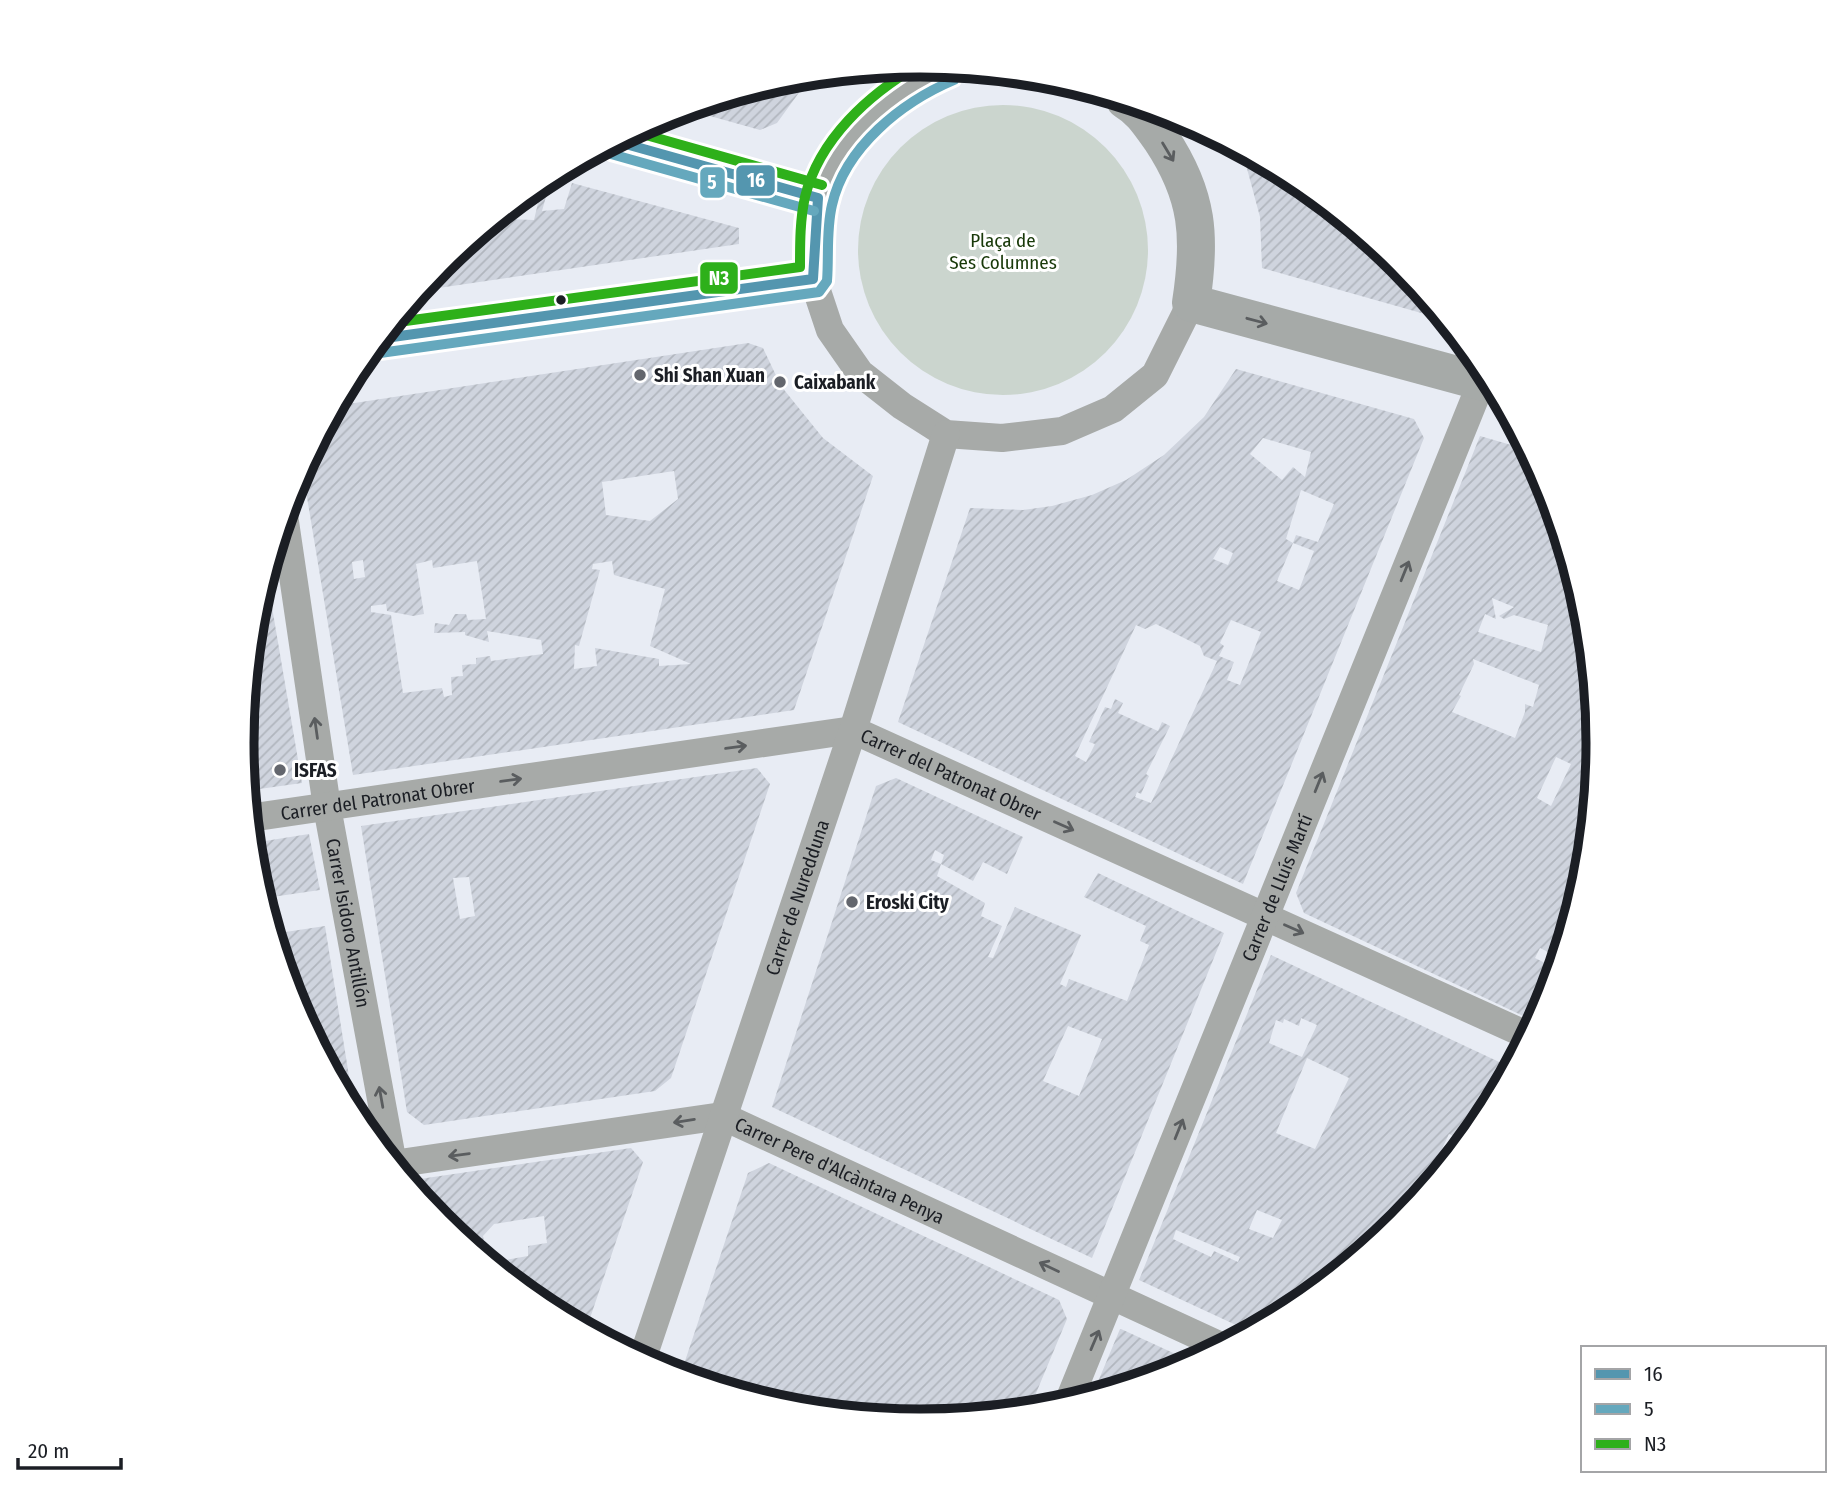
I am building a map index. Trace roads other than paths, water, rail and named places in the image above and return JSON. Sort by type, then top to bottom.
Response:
[{"type":"street","points":[[925,77],[872,115],[831,164],[818,198],[813,279],[830,330],[860,373],[902,406],[946,433],[1002,438],[1062,431],[1113,409],[1155,375],[1191,303],[1197,265],[1194,205],[1171,155],[1145,116]]},
{"type":"street","points":[[628,145],[818,198]]},
{"type":"street","points":[[393,337],[813,279]]},
{"type":"street","points":[[1191,303],[1476,376]]},
{"type":"street","name":"Carrer de Lluís Martí","points":[[1073,1390],[1264,916],[1484,389]]},
{"type":"street","name":"Carrer de Nuredduna","points":[[646,1349],[853,730],[946,433]]},
{"type":"street","name":"Carrer Isidoro Antillón","points":[[287,536],[327,807],[389,1144]]},
{"type":"street","name":"Carrer del Patronat Obrer","points":[[258,817],[853,730],[1520,1032]]},
{"type":"street","name":"Carrer Pere d'Alcàntara Penya","points":[[403,1162],[722,1116],[1211,1342]]},
{"type":"place","name":"Shi Shan Xuan","points":[[640,375]]},
{"type":"place","name":"Caixabank","points":[[780,382]]},
{"type":"place","name":"ISFAS","points":[[280,770]]},
{"type":"place","name":"Eroski City","points":[[852,902]]},
{"type":"park label","name":"Plaça de Ses Columnes","points":[[1003,251]]}]
